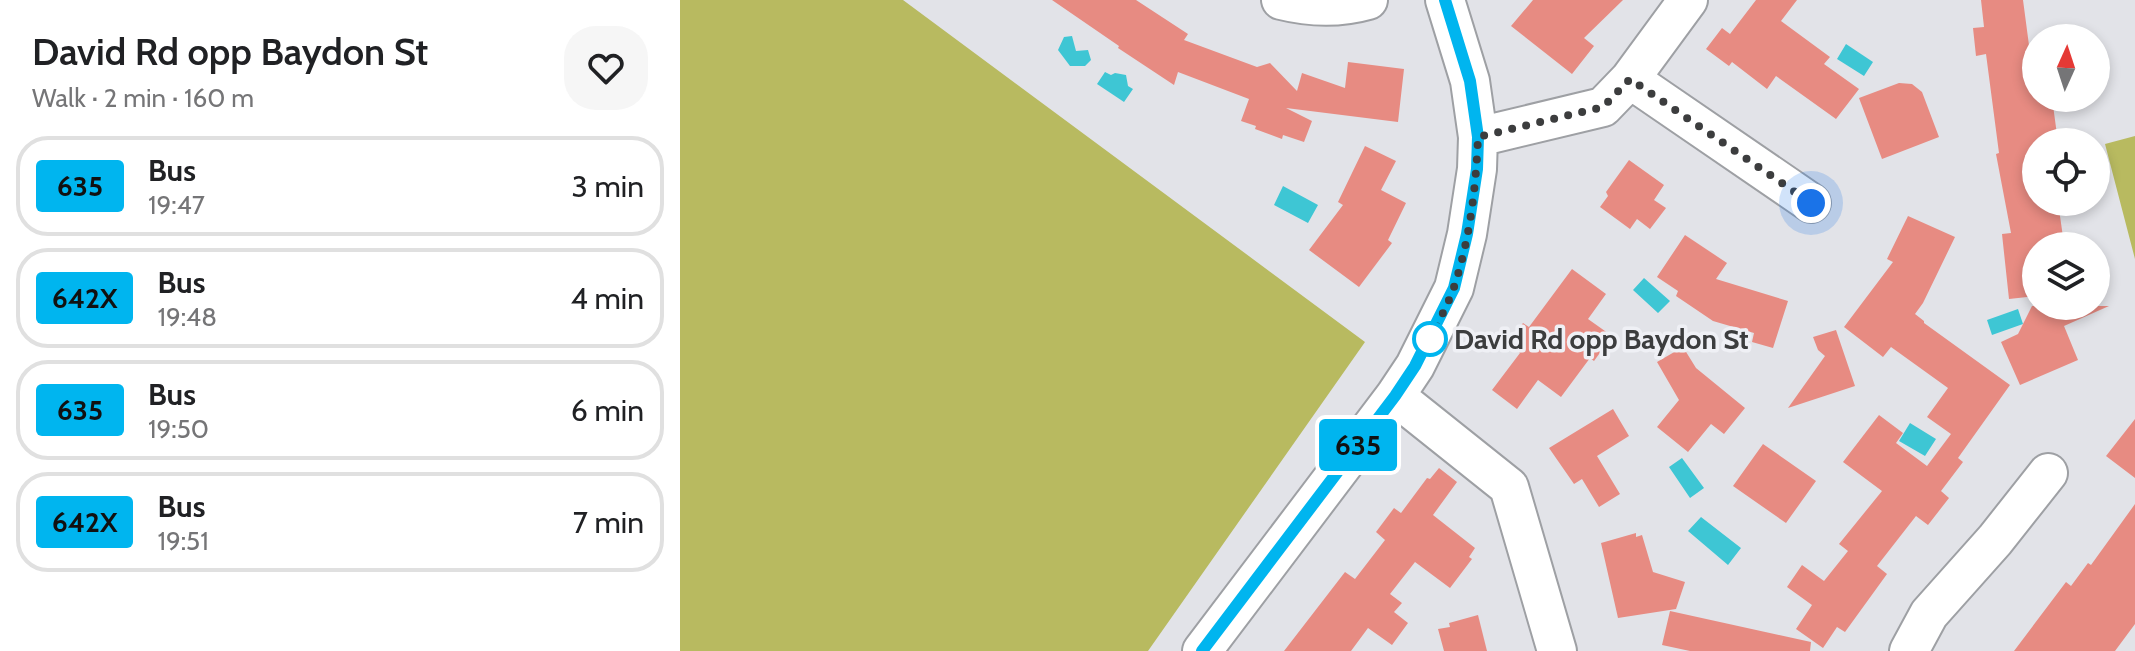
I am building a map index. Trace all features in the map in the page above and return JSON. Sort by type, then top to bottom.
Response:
[{"type":"street","points":[[1281,0],[1314,6],[1368,0]]},
{"type":"street","points":[[1202,651],[1395,396],[1415,366],[1454,288],[1472,206],[1478,137],[1470,81],[1445,0]]},
{"type":"street","points":[[1478,137],[1603,107],[1630,79],[1688,0]]},
{"type":"street","points":[[1630,79],[1811,203]]},
{"type":"street","points":[[1395,396],[1509,487],[1557,651]]},
{"type":"street","points":[[1909,651],[1929,614],[1995,540],[2048,473]]},
{"type":"shaded area","points":[[680,0],[903,0],[1365,342],[1148,651],[680,651]]},
{"type":"shaded area","points":[[2135,136],[2135,259],[2110,163],[2110,143]]},
{"type":"water","points":[[1072,36],[1076,51],[1088,50],[1091,60],[1085,66],[1070,66],[1058,50],[1064,37]]},
{"type":"water","points":[[1846,44],[1873,62],[1864,76],[1837,59]]},
{"type":"water","points":[[1105,72],[1126,75],[1128,86],[1133,89],[1124,102],[1097,84]]},
{"type":"water","points":[[1283,186],[1318,205],[1308,223],[1274,205]]},
{"type":"water","points":[[1644,278],[1670,301],[1658,313],[1633,290]]},
{"type":"water","points":[[2018,309],[2023,324],[1992,335],[1987,320]]},
{"type":"water","points":[[1910,423],[1936,439],[1925,456],[1899,441]]},
{"type":"water","points":[[1682,458],[1704,488],[1690,498],[1669,467]]},
{"type":"water","points":[[1701,517],[1741,548],[1728,565],[1688,531]]},
{"type":"building","points":[[1052,0],[1136,0],[1188,34],[1184,40],[1257,67],[1270,63],[1297,91],[1302,73],[1345,88],[1348,62],[1404,69],[1398,122],[1286,108],[1312,121],[1304,142],[1283,135],[1282,139],[1241,121],[1249,99],[1178,72],[1174,85]]},
{"type":"building","points":[[1533,0],[1623,0],[1584,38],[1594,46],[1572,74],[1511,26]]},
{"type":"building","points":[[1756,0],[1797,0],[1781,21],[1830,57],[1824,64],[1859,89],[1836,119],[1776,76],[1767,89],[1732,62],[1729,66],[1706,49],[1722,28],[1730,34]]},
{"type":"building","points":[[1981,0],[2023,0],[2026,24],[2022,24],[2022,112],[2054,112],[2056,128],[2022,128],[2022,216],[2060,216],[2062,232],[2022,232],[2022,298],[2009,299],[2002,234],[2011,233],[1996,154],[1999,153],[1986,54],[1976,56],[1973,28],[1984,27]]},
{"type":"building","points":[[1899,83],[1912,84],[1922,92],[1939,137],[1882,159],[1859,98]]},
{"type":"building","points":[[1365,146],[1396,161],[1381,190],[1406,203],[1388,240],[1392,243],[1359,287],[1309,250],[1343,205],[1338,202]]},
{"type":"building","points":[[1629,160],[1664,185],[1654,200],[1666,208],[1650,229],[1637,219],[1630,229],[1600,207],[1608,196],[1606,192]]},
{"type":"building","points":[[1908,216],[1955,237],[1915,314],[2010,385],[1958,458],[1963,462],[1941,491],[1949,498],[1928,525],[1916,516],[1877,566],[1887,574],[1845,632],[1837,627],[1823,648],[1796,629],[1812,605],[1787,587],[1802,565],[1824,581],[1848,551],[1839,544],[1882,491],[1843,462],[1879,415],[1903,433],[1896,443],[1927,466],[1951,434],[1927,417],[1948,388],[1891,347],[1883,357],[1844,327],[1893,262],[1887,259]]},
{"type":"building","points":[[1685,235],[1727,263],[1716,279],[1788,301],[1773,348],[1752,342],[1754,333],[1713,321],[1676,296],[1678,291],[1657,277]]},
{"type":"building","points":[[1572,269],[1606,294],[1588,319],[1612,336],[1594,361],[1590,358],[1561,397],[1538,380],[1517,409],[1492,390],[1520,353],[1508,344],[1523,323],[1529,327]]},
{"type":"building","points":[[2025,320],[2078,320],[2064,326],[2078,360],[2020,385],[2001,342],[2018,334]]},
{"type":"building","points":[[1836,330],[1855,386],[1788,408],[1825,356],[1818,350],[1813,337]]},
{"type":"building","points":[[1683,347],[1696,368],[1745,408],[1724,434],[1711,424],[1688,452],[1657,427],[1679,400],[1657,362]]},
{"type":"building","points":[[1613,409],[1629,436],[1597,456],[1620,494],[1599,507],[1582,479],[1574,484],[1549,448]]},
{"type":"building","points":[[2135,419],[2135,478],[2106,456]]},
{"type":"building","points":[[1763,444],[1816,481],[1786,523],[1733,486]]},
{"type":"building","points":[[1439,468],[1457,482],[1433,515],[1475,548],[1469,557],[1472,559],[1450,588],[1415,562],[1390,594],[1402,603],[1394,612],[1408,623],[1392,645],[1368,628],[1351,651],[1284,651],[1345,572],[1355,579],[1385,540],[1376,532],[1394,508],[1401,513],[1427,478],[1430,479]]},
{"type":"building","points":[[2135,504],[2135,624],[2115,651],[2014,651],[2066,582],[2071,586],[2088,563],[2091,565]]},
{"type":"building","points":[[1636,533],[1636,537],[1642,535],[1653,572],[1685,582],[1676,609],[1618,618],[1601,543]]},
{"type":"building","points":[[1670,611],[1811,642],[1810,651],[1690,651],[1662,645]]},
{"type":"building","points":[[1478,615],[1487,651],[1444,651],[1438,629]]},
{"type":"bus line","name":"635","points":[[1202,651],[1395,396],[1415,366],[1454,288],[1472,206],[1478,137],[1470,81],[1445,0]]},
{"type":"place","name":"David Rd opp Baydon St","points":[[1430,339]]},
{"type":"route","points":[[1430,339],[1454,288],[1467,234],[1477,169],[1478,137],[1603,107],[1630,79],[1811,203]]}]
